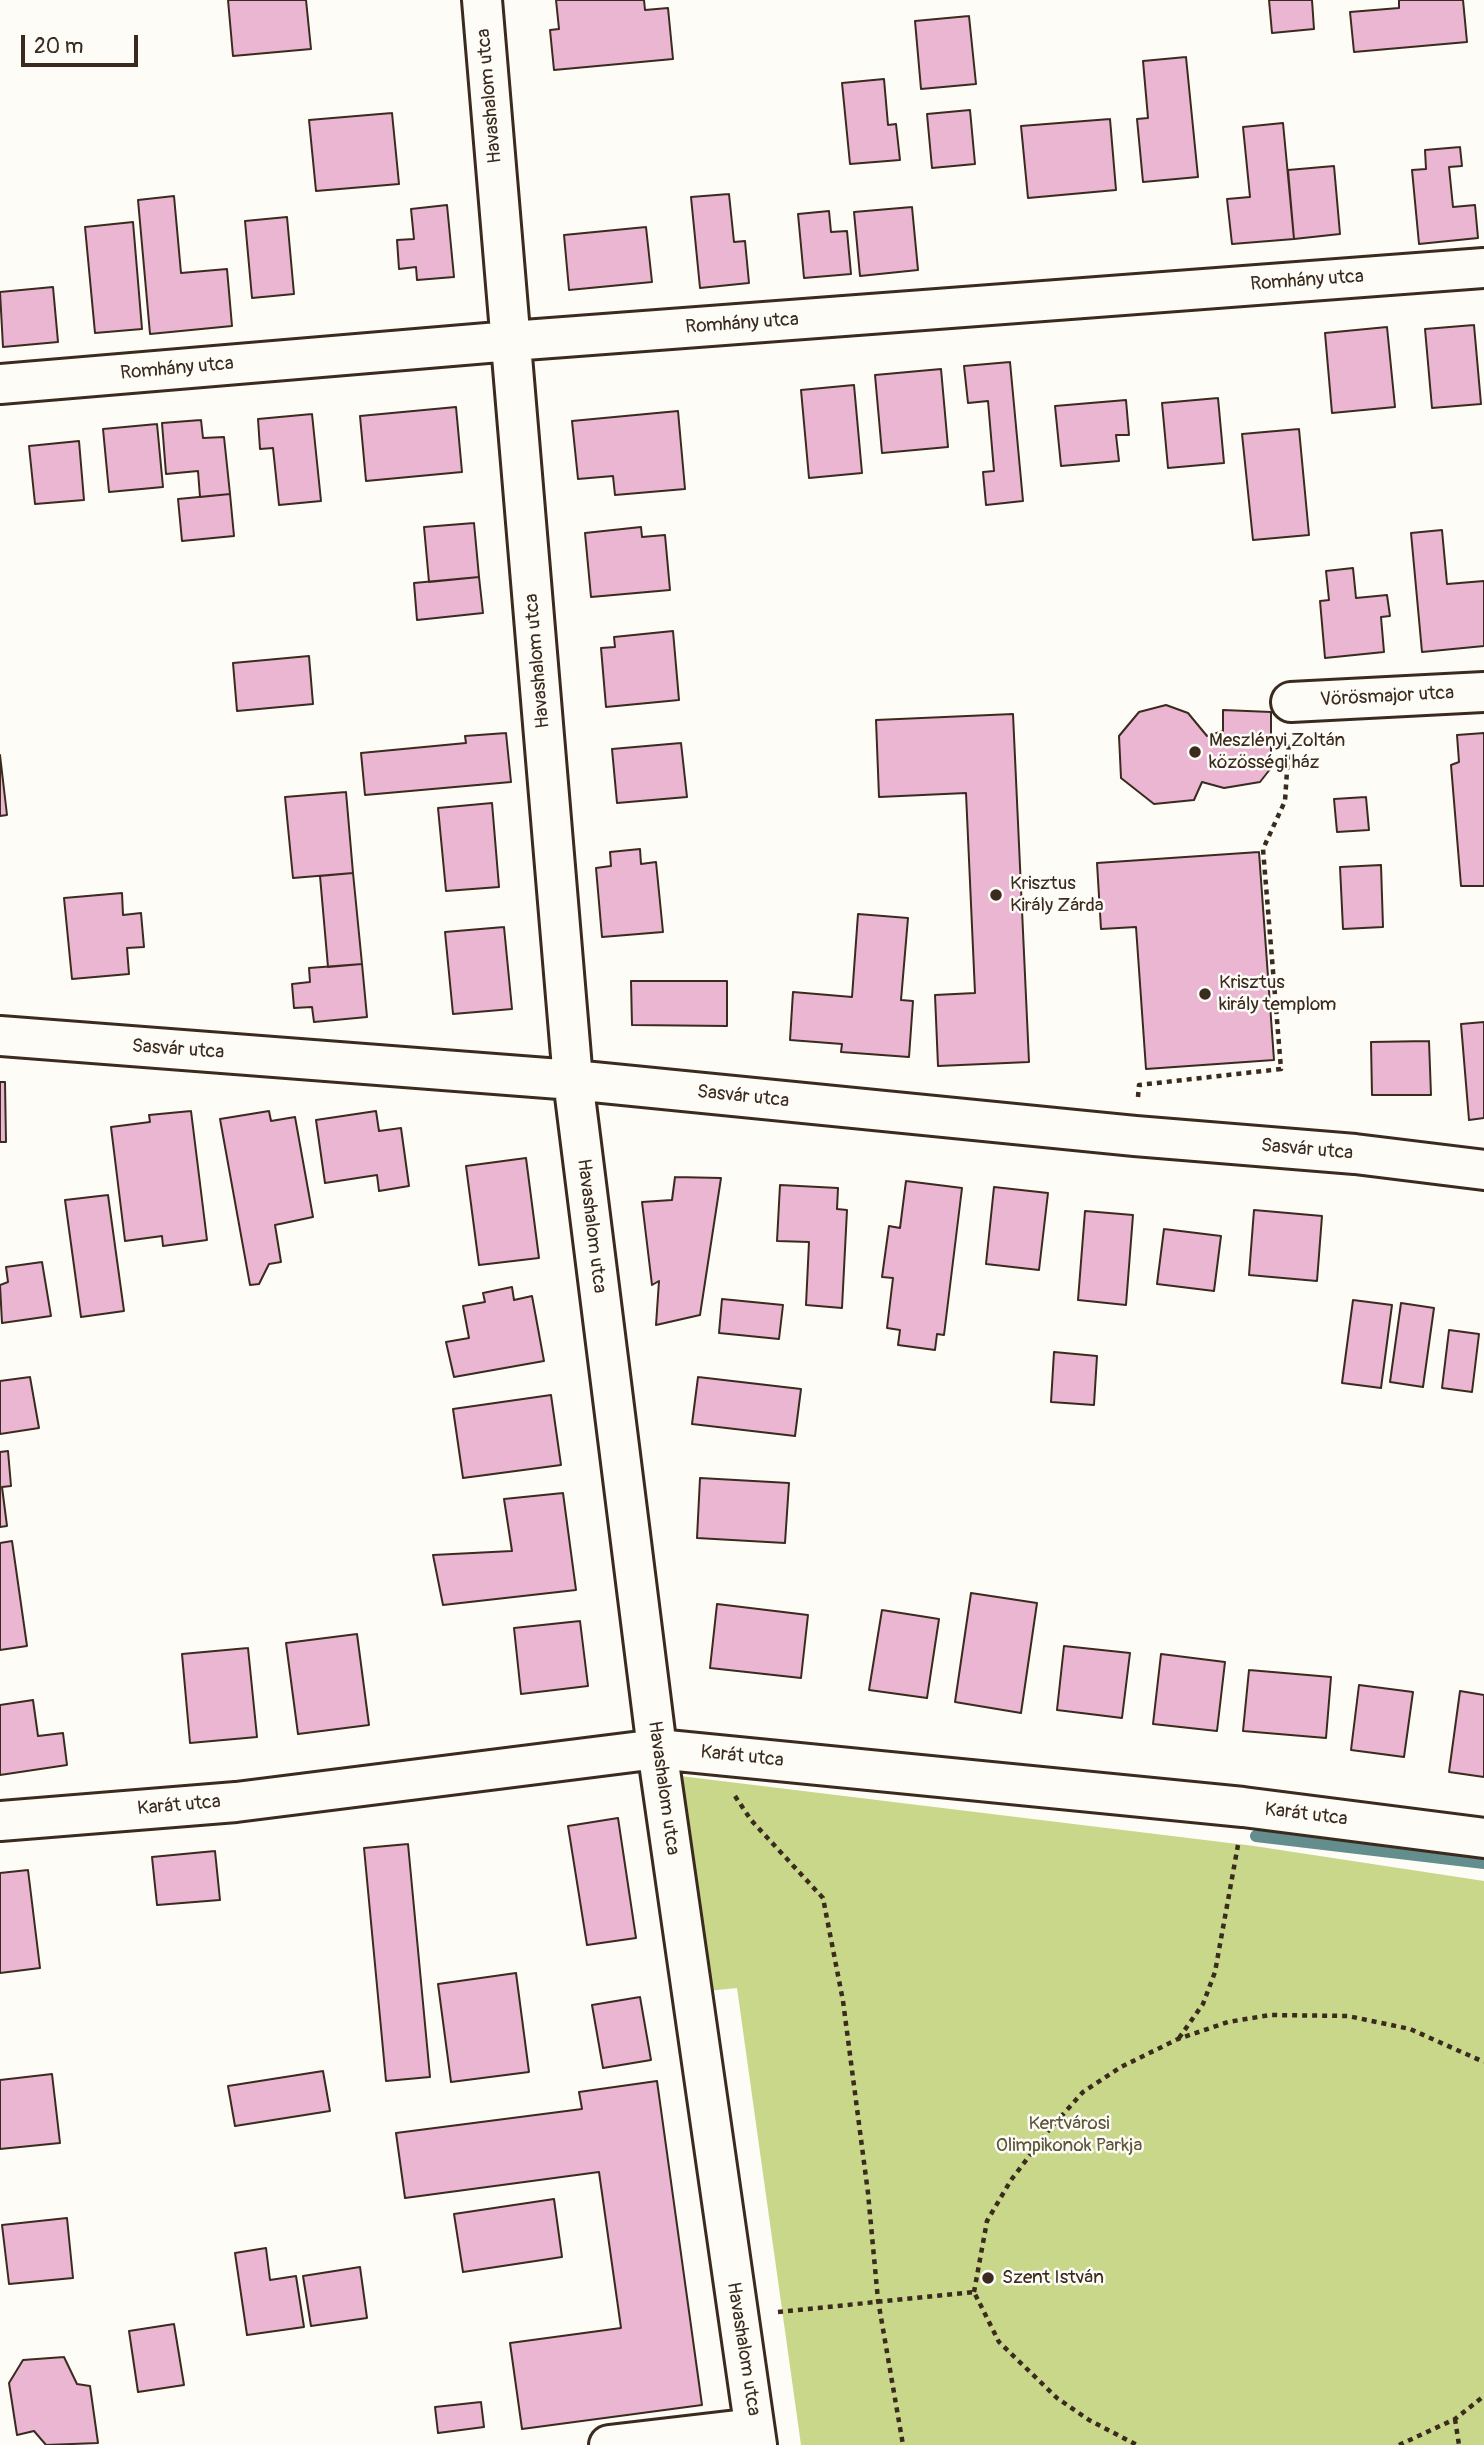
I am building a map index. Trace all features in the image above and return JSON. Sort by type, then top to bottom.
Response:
[{"type":"street","name":"Havashalom utca","points":[[482,0],[573,1080],[657,1749],[756,2436]]},
{"type":"street","name":"Romhány utca","points":[[0,384],[511,341],[1484,268]]},
{"type":"street","name":"Vörösmajor utca","points":[[1291,702],[1484,692]]},
{"type":"street","name":"Sasvár utca","points":[[0,1036],[573,1080],[1135,1136],[1355,1154],[1484,1170]]},
{"type":"street","name":"Karát utca","points":[[0,1821],[236,1802],[657,1749],[1244,1807],[1484,1838]]},
{"type":"street","points":[[610,2445],[756,2436]]},
{"type":"path","points":[[1135,1136],[1139,1085],[1281,1069],[1263,849],[1285,801],[1291,702]]},
{"type":"path","points":[[707,1754],[751,1820],[823,1898],[843,2001],[868,2193],[878,2300],[903,2445]]},
{"type":"path","points":[[1178,2039],[1203,2004],[1215,1972],[1226,1927],[1244,1807]]},
{"type":"path","points":[[1136,2445],[1088,2420],[1057,2398],[999,2342],[974,2292],[987,2221],[1011,2180],[1049,2130],[1083,2092],[1121,2067],[1178,2039],[1228,2022],[1270,2015],[1348,2016],[1410,2029],[1484,2062]]},
{"type":"path","points":[[739,2317],[878,2300],[974,2292]]},
{"type":"path","points":[[1399,2445],[1455,2419],[1484,2396]]},
{"type":"path","points":[[1455,2419],[1459,2445]]},
{"type":"green space","name":"Kertvárosi Olimpikonok Parkja","points":[[672,1775],[1254,1846],[1484,1881],[1484,2445],[801,2445],[737,1988],[707,1991]]},
{"type":"building","points":[[228,0],[306,0],[311,49],[233,56]]},
{"type":"building","points":[[556,0],[644,0],[645,10],[668,8],[673,59],[554,70],[550,30],[559,29]]},
{"type":"building","points":[[1269,0],[1312,0],[1314,29],[1272,33]]},
{"type":"building","points":[[1399,0],[1463,0],[1467,42],[1354,52],[1350,12],[1399,8]]},
{"type":"building","points":[[969,16],[976,84],[921,89],[915,21]]},
{"type":"building","points":[[1186,57],[1198,177],[1143,182],[1137,119],[1148,118],[1143,61]]},
{"type":"building","points":[[884,79],[888,125],[896,124],[900,160],[850,164],[842,83]]},
{"type":"building","points":[[970,110],[975,164],[932,168],[927,114]]},
{"type":"building","points":[[392,113],[399,184],[316,191],[309,120]]},
{"type":"building","points":[[1110,119],[1116,190],[1028,198],[1021,126]]},
{"type":"building","points":[[1283,123],[1294,239],[1232,244],[1227,199],[1250,197],[1243,127]]},
{"type":"building","points":[[1460,147],[1462,166],[1449,167],[1453,207],[1475,205],[1478,238],[1419,244],[1412,170],[1426,169],[1425,150]]},
{"type":"building","points":[[1334,166],[1340,234],[1294,239],[1288,170]]},
{"type":"building","points":[[729,194],[734,242],[745,241],[749,283],[700,288],[691,197]]},
{"type":"building","points":[[174,196],[181,273],[227,269],[232,326],[150,334],[138,200]]},
{"type":"building","points":[[447,205],[454,277],[417,280],[416,267],[399,269],[397,240],[414,239],[411,209]]},
{"type":"building","points":[[912,207],[918,270],[860,276],[854,212]]},
{"type":"building","points":[[829,211],[831,232],[847,231],[851,274],[804,278],[798,214]]},
{"type":"building","points":[[287,217],[294,294],[252,298],[245,221]]},
{"type":"building","points":[[133,222],[142,329],[95,333],[85,227]]},
{"type":"building","points":[[646,227],[652,282],[569,290],[564,235]]},
{"type":"building","points":[[53,287],[58,342],[3,347],[0,292]]},
{"type":"building","points":[[1474,325],[1481,404],[1432,408],[1425,329]]},
{"type":"building","points":[[1387,327],[1395,407],[1332,413],[1325,333]]},
{"type":"building","points":[[1010,362],[1023,501],[986,505],[983,472],[994,471],[988,401],[968,403],[964,366]]},
{"type":"building","points":[[941,369],[948,447],[882,453],[875,375]]},
{"type":"building","points":[[854,385],[862,473],[809,478],[801,390]]},
{"type":"building","points":[[1218,398],[1224,463],[1168,468],[1162,403]]},
{"type":"building","points":[[1126,400],[1129,435],[1116,435],[1119,461],[1061,466],[1055,406]]},
{"type":"building","points":[[456,407],[462,472],[366,481],[360,416]]},
{"type":"building","points":[[678,411],[685,489],[615,495],[613,476],[578,479],[572,421]]},
{"type":"building","points":[[312,414],[321,501],[279,505],[273,448],[260,449],[258,419]]},
{"type":"building","points":[[201,420],[203,438],[224,437],[230,494],[200,497],[198,471],[166,474],[162,423]]},
{"type":"building","points":[[157,424],[163,487],[109,492],[103,429]]},
{"type":"building","points":[[1299,429],[1309,535],[1253,540],[1242,434]]},
{"type":"building","points":[[79,441],[84,500],[35,504],[29,446]]},
{"type":"building","points":[[230,494],[234,536],[182,541],[178,499]]},
{"type":"building","points":[[474,523],[479,577],[429,582],[424,527]]},
{"type":"building","points":[[641,527],[642,537],[665,535],[670,590],[591,597],[585,533]]},
{"type":"building","points":[[1442,530],[1447,584],[1484,581],[1484,646],[1422,652],[1411,533]]},
{"type":"building","points":[[1353,568],[1356,598],[1387,595],[1390,616],[1381,617],[1384,652],[1325,658],[1320,601],[1329,600],[1326,571]]},
{"type":"building","points":[[479,577],[483,613],[417,620],[414,583]]},
{"type":"building","points":[[673,631],[679,700],[606,707],[601,648],[615,647],[614,637]]},
{"type":"building","points":[[309,656],[313,704],[237,711],[233,663]]},
{"type":"building","name":"Meszlényi Zoltán közösségi ház","points":[[1166,705],[1188,713],[1207,736],[1223,731],[1223,710],[1271,712],[1271,768],[1260,782],[1224,788],[1202,782],[1194,800],[1154,804],[1121,778],[1119,736],[1139,712]]},
{"type":"building","name":"Krisztus Király Zárda","points":[[1013,714],[1029,1062],[938,1066],[935,995],[975,993],[966,793],[879,797],[876,720]]},
{"type":"building","points":[[506,733],[511,782],[365,795],[361,753],[466,743],[465,736]]},
{"type":"building","points":[[1484,733],[1484,886],[1461,886],[1451,765],[1459,762],[1457,735]]},
{"type":"building","points":[[681,743],[687,797],[617,803],[612,749]]},
{"type":"building","points":[[0,755],[7,815],[0,816]]},
{"type":"building","points":[[346,792],[353,873],[293,878],[285,797]]},
{"type":"building","points":[[1366,797],[1369,830],[1337,832],[1334,799]]},
{"type":"building","points":[[492,803],[499,887],[446,891],[438,808]]},
{"type":"building","points":[[640,849],[641,864],[656,862],[663,932],[602,937],[596,868],[611,866],[610,852]]},
{"type":"building","name":"Krisztus király templom","points":[[1259,852],[1274,1060],[1146,1069],[1136,927],[1101,929],[1097,863]]},
{"type":"building","points":[[1381,865],[1383,927],[1343,929],[1340,867]]},
{"type":"building","points":[[353,873],[362,964],[328,967],[320,876]]},
{"type":"building","points":[[122,893],[123,915],[141,913],[144,947],[127,948],[129,974],[72,979],[64,898]]},
{"type":"building","points":[[858,914],[908,918],[901,1000],[913,1001],[909,1057],[841,1052],[842,1044],[790,1040],[793,992],[852,997]]},
{"type":"building","points":[[504,927],[512,1009],[453,1014],[445,932]]},
{"type":"building","points":[[362,964],[367,1017],[314,1022],[312,1007],[294,1008],[292,984],[310,982],[309,968]]},
{"type":"building","points":[[631,981],[727,981],[727,1026],[632,1025]]},
{"type":"building","points":[[1484,1022],[1484,1118],[1469,1120],[1461,1024]]},
{"type":"building","points":[[1429,1041],[1431,1095],[1372,1095],[1371,1042]]},
{"type":"building","points":[[0,1082],[5,1082],[6,1142],[0,1142]]},
{"type":"building","points":[[191,1111],[207,1240],[163,1246],[162,1236],[125,1241],[111,1127],[150,1122],[149,1115]]},
{"type":"building","points":[[269,1111],[271,1121],[295,1117],[313,1217],[275,1225],[281,1262],[269,1264],[259,1284],[250,1285],[220,1119]]},
{"type":"building","points":[[376,1111],[379,1131],[401,1128],[409,1186],[379,1191],[377,1175],[325,1183],[316,1120]]},
{"type":"building","points":[[526,1158],[539,1258],[479,1265],[466,1166]]},
{"type":"building","points":[[675,1177],[721,1178],[700,1315],[656,1325],[659,1281],[652,1285],[642,1202],[672,1200]]},
{"type":"building","points":[[906,1181],[962,1188],[944,1335],[937,1334],[935,1350],[898,1345],[900,1330],[887,1328],[893,1278],[882,1277],[889,1226],[900,1228]]},
{"type":"building","points":[[780,1185],[838,1188],[837,1209],[847,1210],[842,1308],[806,1305],[809,1242],[777,1241]]},
{"type":"building","points":[[994,1187],[1048,1193],[1039,1270],[986,1264]]},
{"type":"building","points":[[108,1195],[124,1311],[81,1317],[65,1200]]},
{"type":"building","points":[[1254,1210],[1322,1216],[1317,1281],[1249,1275]]},
{"type":"building","points":[[1085,1211],[1133,1215],[1126,1305],[1078,1300]]},
{"type":"building","points":[[1164,1229],[1221,1236],[1214,1291],[1157,1284]]},
{"type":"building","points":[[42,1262],[51,1316],[2,1323],[0,1285],[8,1282],[6,1267]]},
{"type":"building","points":[[512,1287],[514,1300],[532,1296],[544,1361],[454,1377],[446,1342],[469,1338],[463,1306],[485,1302],[483,1293]]},
{"type":"building","points":[[722,1299],[783,1305],[779,1339],[719,1333]]},
{"type":"building","points":[[1353,1300],[1392,1305],[1381,1388],[1342,1383]]},
{"type":"building","points":[[1401,1303],[1434,1308],[1423,1387],[1390,1382]]},
{"type":"building","points":[[1449,1330],[1479,1334],[1472,1392],[1442,1388]]},
{"type":"building","points":[[1054,1352],[1097,1356],[1094,1405],[1051,1402]]},
{"type":"building","points":[[30,1377],[39,1428],[0,1434],[0,1381]]},
{"type":"building","points":[[698,1377],[801,1389],[795,1436],[692,1424]]},
{"type":"building","points":[[551,1395],[561,1465],[463,1478],[453,1409]]},
{"type":"building","points":[[8,1451],[11,1486],[2,1487],[7,1526],[0,1527],[0,1452]]},
{"type":"building","points":[[700,1478],[789,1483],[785,1543],[697,1538]]},
{"type":"building","points":[[563,1493],[576,1590],[443,1605],[433,1555],[512,1551],[504,1499]]},
{"type":"building","points":[[12,1541],[27,1646],[0,1650],[0,1543]]},
{"type":"building","points":[[971,1593],[1037,1603],[1021,1713],[955,1702]]},
{"type":"building","points":[[717,1604],[808,1615],[801,1678],[710,1668]]},
{"type":"building","points":[[882,1610],[939,1619],[927,1698],[869,1690]]},
{"type":"building","points":[[580,1621],[588,1686],[521,1694],[514,1628]]},
{"type":"building","points":[[357,1634],[369,1725],[298,1734],[286,1643]]},
{"type":"building","points":[[1064,1646],[1130,1653],[1122,1718],[1057,1710]]},
{"type":"building","points":[[248,1648],[257,1737],[190,1743],[182,1654]]},
{"type":"building","points":[[1161,1654],[1225,1662],[1217,1731],[1153,1724]]},
{"type":"building","points":[[1249,1670],[1331,1677],[1326,1738],[1243,1731]]},
{"type":"building","points":[[1359,1685],[1413,1692],[1404,1757],[1351,1750]]},
{"type":"building","points":[[1460,1691],[1484,1695],[1484,1777],[1449,1772]]},
{"type":"building","points":[[33,1700],[38,1736],[63,1733],[67,1765],[0,1775],[0,1705]]},
{"type":"building","points":[[618,1818],[636,1938],[587,1945],[568,1826]]},
{"type":"building","points":[[408,1844],[430,2077],[386,2081],[364,1848]]},
{"type":"building","points":[[215,1851],[220,1900],[157,1905],[152,1857]]},
{"type":"building","points":[[28,1870],[40,1968],[0,1973],[0,1873]]},
{"type":"building","points":[[516,1973],[529,2072],[451,2082],[438,1984]]},
{"type":"building","points":[[640,1997],[651,2060],[603,2068],[592,2005]]},
{"type":"building","points":[[323,2071],[330,2111],[235,2126],[228,2086]]},
{"type":"building","points":[[52,2074],[60,2143],[0,2149],[0,2080]]},
{"type":"building","points":[[657,2081],[702,2405],[522,2429],[510,2343],[621,2328],[599,2172],[405,2198],[396,2133],[582,2109],[579,2092]]},
{"type":"building","points":[[554,2199],[562,2257],[463,2272],[454,2214]]},
{"type":"building","points":[[67,2218],[73,2278],[9,2284],[2,2225]]},
{"type":"building","points":[[266,2248],[270,2280],[296,2276],[304,2327],[247,2335],[235,2253]]},
{"type":"building","points":[[360,2267],[367,2318],[311,2326],[303,2276]]},
{"type":"building","points":[[174,2324],[184,2385],[138,2392],[129,2331]]},
{"type":"building","points":[[64,2357],[77,2384],[90,2386],[98,2443],[46,2445],[34,2431],[17,2435],[9,2383],[23,2360]]},
{"type":"building","points":[[481,2402],[484,2427],[438,2433],[435,2407]]},
{"type":"waterway","points":[[1256,1836],[1484,1863]]},
{"type":"place","name":"Meszlényi Zoltán közösségi ház","points":[[1195,752]]},
{"type":"place","name":"Krisztus Király Zárda","points":[[996,895]]},
{"type":"place","name":"Krisztus király templom","points":[[1205,994]]},
{"type":"place","name":"Szent István","points":[[988,2278]]}]
